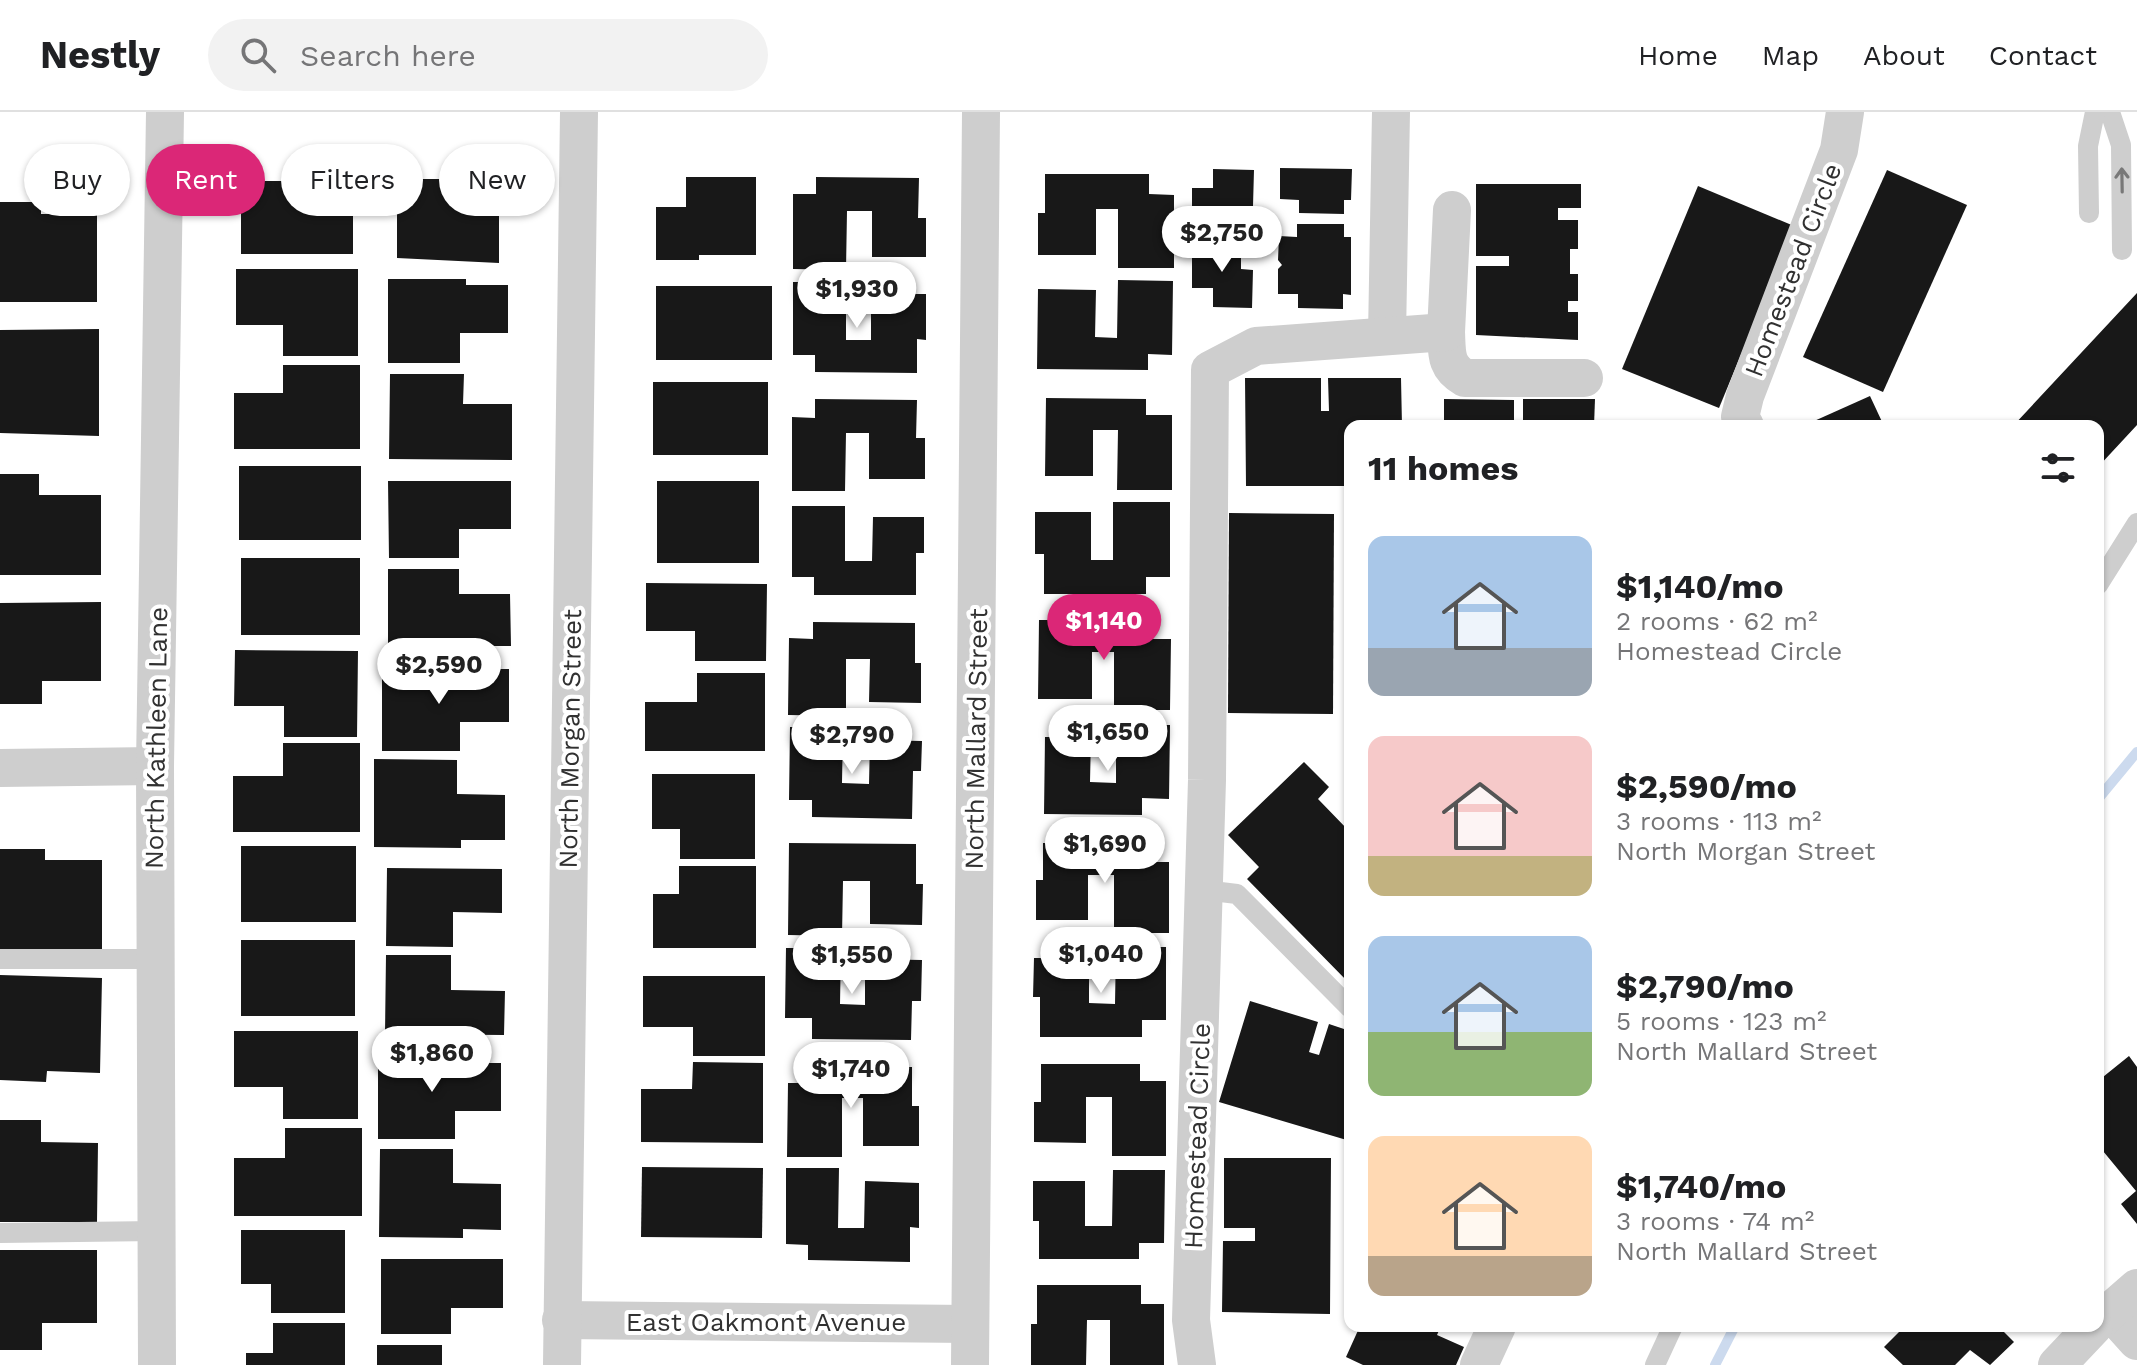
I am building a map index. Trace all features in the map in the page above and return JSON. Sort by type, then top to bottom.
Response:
[{"type":"street","name":"North Kathleen Lane","points":[[157,1365],[155,766],[165,112]]},
{"type":"street","name":"North Morgan Street","points":[[562,1365],[579,112]]},
{"type":"street","name":"North Mallard Street","points":[[970,1365],[981,112]]},
{"type":"street","points":[[1387,336],[1391,112]]},
{"type":"street","name":"Homestead Circle","points":[[1742,420],[1745,396],[1839,150],[1845,112]]},
{"type":"street","points":[[1452,210],[1446,332],[1447,359],[1453,372],[1465,378],[1584,378]]},
{"type":"street","name":"Homestead Circle","points":[[1197,1365],[1191,1320],[1204,890],[1210,370],[1256,346],[1446,332]]},
{"type":"street","points":[[0,768],[155,766]]},
{"type":"street","points":[[2110,1312],[2137,1341]]},
{"type":"street","name":"East Oakmont Avenue","points":[[561,1320],[970,1324]]},
{"type":"street","points":[[1479,1365],[1494,1332]]},
{"type":"street","points":[[2057,1365],[2090,1332]]},
{"type":"lane","points":[[2089,213],[2088,146],[2095,112]]},
{"type":"lane","points":[[2110,112],[2121,145],[2122,250]]},
{"type":"lane","points":[[2104,575],[2137,523]]},
{"type":"lane","points":[[1204,890],[1237,894],[1344,1002]]},
{"type":"lane","points":[[0,959],[155,959]]},
{"type":"lane","points":[[0,1233],[156,1231]]},
{"type":"lane","points":[[1655,1365],[1670,1332]]},
{"type":"building","points":[[1280,168],[1352,169],[1351,200],[1344,200],[1344,214],[1299,213],[1299,200],[1280,199]]},
{"type":"building","points":[[1213,169],[1254,170],[1253,206],[1242,206],[1242,233],[1192,232],[1192,188],[1213,188]]},
{"type":"building","points":[[1887,170],[1967,205],[1883,392],[1803,357]]},
{"type":"building","points":[[1045,174],[1149,174],[1149,194],[1174,195],[1174,268],[1118,268],[1118,209],[1096,209],[1096,255],[1038,255],[1038,213],[1045,213]]},
{"type":"building","points":[[686,177],[756,177],[756,255],[699,255],[699,260],[656,260],[656,207],[686,207]]},
{"type":"building","points":[[816,177],[919,178],[918,218],[926,218],[926,257],[872,257],[872,211],[847,211],[846,270],[793,269],[793,194],[816,194]]},
{"type":"building","points":[[423,179],[439,179],[439,216],[499,216],[499,263],[397,258],[397,216],[423,216]]},
{"type":"building","points":[[265,181],[281,181],[281,216],[353,216],[353,254],[241,254],[241,216],[265,216]]},
{"type":"building","points":[[1476,184],[1581,184],[1581,208],[1558,208],[1558,220],[1578,220],[1578,249],[1570,249],[1570,274],[1578,274],[1578,301],[1568,301],[1568,312],[1578,312],[1578,340],[1476,335],[1476,266],[1509,266],[1509,256],[1476,256]]},
{"type":"building","points":[[1698,186],[1794,226],[1719,408],[1622,369]]},
{"type":"building","points":[[0,202],[24,202],[24,216],[97,216],[97,302],[0,302]]},
{"type":"building","points":[[1297,224],[1344,224],[1344,237],[1351,237],[1351,295],[1343,294],[1343,309],[1298,308],[1298,294],[1278,294],[1278,269],[1282,265],[1278,260],[1279,236],[1297,237]]},
{"type":"building","points":[[1192,243],[1241,243],[1241,269],[1253,270],[1252,308],[1213,307],[1213,288],[1192,288]]},
{"type":"building","points":[[236,269],[358,269],[358,356],[283,356],[283,325],[236,325]]},
{"type":"building","points":[[388,279],[466,279],[466,285],[508,285],[508,333],[460,333],[460,363],[388,363]]},
{"type":"building","points":[[1118,280],[1173,281],[1172,355],[1148,354],[1148,370],[1037,369],[1038,289],[1096,290],[1095,337],[1117,338]]},
{"type":"building","points":[[793,282],[846,282],[846,340],[871,340],[871,294],[926,294],[926,340],[917,339],[917,373],[815,372],[815,355],[793,355]]},
{"type":"building","points":[[656,286],[772,286],[772,360],[656,360]]},
{"type":"building","points":[[2137,293],[2137,425],[2104,461],[2104,420],[2019,420]]},
{"type":"building","points":[[99,329],[99,436],[0,433],[0,330]]},
{"type":"building","points":[[283,365],[360,365],[360,449],[234,449],[234,393],[283,393]]},
{"type":"building","points":[[390,374],[464,374],[463,404],[512,404],[512,460],[389,459]]},
{"type":"building","points":[[1245,378],[1321,378],[1321,411],[1329,411],[1328,378],[1401,378],[1402,420],[1344,420],[1344,486],[1246,486]]},
{"type":"building","points":[[653,382],[768,382],[768,455],[653,455]]},
{"type":"building","points":[[1870,396],[1881,420],[1816,420]]},
{"type":"building","points":[[1046,398],[1146,399],[1146,415],[1172,415],[1172,490],[1117,490],[1118,430],[1093,430],[1093,476],[1045,476]]},
{"type":"building","points":[[815,399],[917,400],[916,438],[925,438],[925,479],[869,479],[869,433],[846,433],[845,491],[792,491],[792,417],[815,418]]},
{"type":"building","points":[[1444,399],[1514,400],[1514,420],[1444,420]]},
{"type":"building","points":[[1523,399],[1595,399],[1594,420],[1523,420]]},
{"type":"building","points":[[239,466],[361,466],[361,540],[239,540]]},
{"type":"building","points":[[0,474],[39,474],[39,495],[101,495],[101,575],[0,575]]},
{"type":"building","points":[[388,481],[511,481],[511,529],[459,529],[459,558],[389,558]]},
{"type":"building","points":[[657,481],[759,481],[759,563],[657,563]]},
{"type":"building","points":[[1113,502],[1170,502],[1170,577],[1146,577],[1146,594],[1044,594],[1044,554],[1035,554],[1035,512],[1091,512],[1091,560],[1113,560]]},
{"type":"building","points":[[792,506],[845,506],[845,561],[872,561],[873,517],[924,517],[924,553],[916,553],[916,595],[814,595],[814,577],[792,577]]},
{"type":"building","points":[[1229,513],[1334,514],[1333,714],[1228,713]]},
{"type":"building","points":[[241,558],[360,558],[360,635],[241,635]]},
{"type":"building","points":[[388,569],[459,569],[459,594],[510,594],[511,646],[388,646]]},
{"type":"building","points":[[646,583],[767,584],[766,661],[695,661],[695,631],[646,631]]},
{"type":"building","points":[[101,602],[101,681],[42,681],[42,704],[0,704],[0,603]]},
{"type":"building","points":[[1039,620],[1146,620],[1146,639],[1171,639],[1170,710],[1114,710],[1114,652],[1092,652],[1092,699],[1038,699]]},
{"type":"building","points":[[813,622],[915,623],[915,663],[921,663],[921,703],[869,702],[870,659],[846,659],[846,716],[788,715],[789,638],[813,639]]},
{"type":"building","points":[[235,650],[358,651],[357,737],[284,737],[284,706],[234,706]]},
{"type":"building","points":[[382,669],[509,669],[509,722],[460,722],[460,751],[382,751]]},
{"type":"building","points":[[697,673],[765,673],[765,751],[645,751],[645,702],[697,702]]},
{"type":"building","points":[[1116,725],[1170,725],[1169,799],[1142,798],[1142,815],[1044,814],[1045,737],[1091,737],[1090,782],[1116,783]]},
{"type":"building","points":[[790,727],[843,728],[842,783],[869,784],[870,740],[922,741],[921,771],[913,771],[912,819],[812,817],[812,800],[789,800]]},
{"type":"building","points":[[283,743],[360,743],[360,832],[233,832],[233,776],[283,776]]},
{"type":"building","points":[[374,759],[457,760],[457,794],[505,795],[505,840],[461,840],[461,848],[374,847]]},
{"type":"building","points":[[1304,762],[1329,787],[1318,799],[1344,826],[1344,978],[1247,879],[1259,867],[1228,835]]},
{"type":"building","points":[[652,774],[755,774],[755,859],[680,859],[680,829],[652,829]]},
{"type":"building","points":[[789,843],[916,844],[916,884],[923,884],[922,925],[870,924],[870,881],[843,881],[842,936],[788,935]]},
{"type":"building","points":[[1043,843],[1142,844],[1142,862],[1169,862],[1169,933],[1114,933],[1114,875],[1088,875],[1088,920],[1036,920],[1036,880],[1043,880]]},
{"type":"building","points":[[241,846],[356,846],[356,922],[241,922]]},
{"type":"building","points":[[0,849],[45,849],[45,860],[102,860],[102,952],[0,952]]},
{"type":"building","points":[[679,866],[756,866],[756,948],[653,948],[653,894],[679,894]]},
{"type":"building","points":[[387,868],[502,869],[502,913],[453,912],[453,947],[386,946]]},
{"type":"building","points":[[241,940],[355,940],[355,1016],[241,1016]]},
{"type":"building","points":[[1116,947],[1166,947],[1166,1020],[1142,1020],[1142,1037],[1040,1037],[1040,997],[1033,997],[1034,958],[1089,958],[1089,1003],[1115,1004]]},
{"type":"building","points":[[786,948],[841,948],[840,1004],[865,1005],[865,959],[922,960],[921,1001],[912,1001],[911,1040],[812,1039],[812,1018],[785,1018]]},
{"type":"building","points":[[386,955],[451,955],[451,990],[505,991],[504,1035],[385,1034]]},
{"type":"building","points":[[0,975],[102,978],[100,1073],[47,1071],[46,1082],[0,1080]]},
{"type":"building","points":[[643,976],[765,976],[765,1056],[693,1056],[693,1027],[643,1027]]},
{"type":"building","points":[[1250,1001],[1318,1022],[1309,1052],[1312,1053],[1319,1055],[1329,1024],[1344,1029],[1344,1139],[1219,1102]]},
{"type":"building","points":[[234,1031],[358,1031],[358,1119],[283,1119],[283,1087],[234,1087]]},
{"type":"building","points":[[378,1055],[458,1055],[458,1063],[501,1063],[501,1111],[455,1111],[455,1139],[378,1139]]},
{"type":"building","points":[[2129,1056],[2137,1067],[2137,1224],[2121,1204],[2136,1191],[2104,1152],[2104,1076]]},
{"type":"building","points":[[693,1062],[763,1063],[763,1143],[641,1142],[641,1089],[692,1089]]},
{"type":"building","points":[[1041,1064],[1140,1064],[1140,1081],[1166,1081],[1166,1156],[1112,1156],[1112,1097],[1086,1097],[1086,1143],[1034,1142],[1034,1102],[1041,1102]]},
{"type":"building","points":[[810,1067],[912,1067],[912,1106],[919,1106],[919,1146],[863,1146],[863,1098],[842,1098],[842,1157],[787,1157],[788,1083],[810,1083]]},
{"type":"building","points":[[0,1120],[41,1120],[41,1142],[98,1143],[97,1222],[0,1222]]},
{"type":"building","points":[[285,1128],[362,1128],[362,1216],[234,1216],[234,1158],[285,1158]]},
{"type":"building","points":[[380,1149],[453,1149],[453,1183],[501,1184],[501,1230],[463,1229],[463,1238],[379,1237]]},
{"type":"building","points":[[1224,1158],[1331,1158],[1330,1314],[1222,1312],[1223,1241],[1255,1241],[1255,1228],[1224,1228]]},
{"type":"building","points":[[642,1167],[763,1168],[762,1238],[641,1237]]},
{"type":"building","points":[[786,1168],[839,1168],[838,1228],[864,1228],[865,1181],[919,1183],[919,1228],[910,1227],[910,1262],[808,1260],[808,1245],[786,1244]]},
{"type":"building","points":[[1113,1170],[1165,1170],[1164,1243],[1139,1243],[1139,1259],[1039,1259],[1039,1221],[1033,1221],[1033,1181],[1085,1181],[1085,1226],[1112,1226]]},
{"type":"building","points":[[241,1230],[345,1230],[345,1313],[271,1313],[271,1284],[241,1284]]},
{"type":"building","points":[[0,1250],[97,1250],[97,1323],[42,1323],[42,1350],[0,1350]]},
{"type":"building","points":[[381,1259],[503,1259],[503,1308],[451,1308],[451,1334],[381,1334]]},
{"type":"building","points":[[1037,1285],[1141,1285],[1141,1304],[1164,1304],[1164,1365],[1110,1365],[1110,1320],[1087,1320],[1086,1365],[1031,1365],[1031,1324],[1037,1324]]},
{"type":"building","points":[[273,1323],[345,1323],[345,1365],[246,1365],[246,1353],[273,1353]]},
{"type":"building","points":[[1357,1332],[1438,1332],[1437,1335],[1464,1347],[1456,1365],[1363,1365],[1346,1357]]},
{"type":"building","points":[[1899,1332],[2004,1332],[2014,1342],[1990,1365],[1970,1350],[1955,1365],[1903,1365],[1884,1347]]},
{"type":"building","points":[[377,1345],[442,1345],[442,1365],[377,1365]]},
{"type":"waterway","points":[[2104,792],[2137,752]]},
{"type":"waterway","points":[[1715,1365],[1732,1332]]}]
